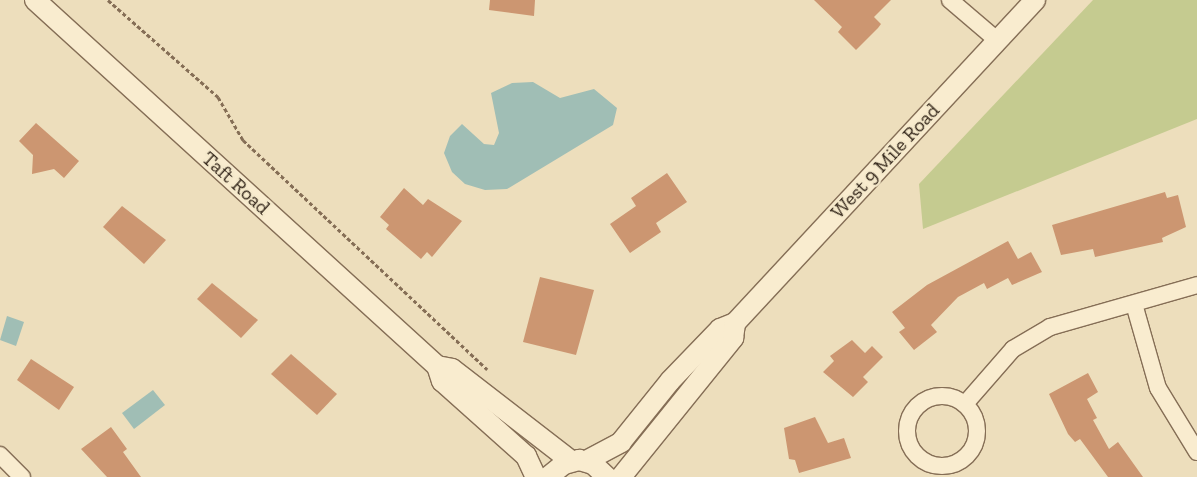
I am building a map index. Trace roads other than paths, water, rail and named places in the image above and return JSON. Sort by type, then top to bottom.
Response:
[{"type":"street","name":"Taft Road","points":[[36,0],[437,366],[442,381],[526,456],[536,477]]},
{"type":"street","points":[[950,0],[998,41]]},
{"type":"street","name":"West 9 Mile Road","points":[[548,477],[621,442],[714,335],[736,323],[1035,0]]},
{"type":"street","points":[[965,404],[994,366],[1028,339],[1074,319],[1134,304],[1197,285]]},
{"type":"street","points":[[1134,304],[1158,388],[1197,452]]},
{"type":"street","name":"West 9 Mile Road","points":[[621,477],[733,338],[736,323]]},
{"type":"street","name":"Taft Road","points":[[437,366],[452,369],[579,461],[607,477]]},
{"type":"street","points":[[942,396],[965,404],[972,412],[978,434],[969,455],[950,466],[939,467],[918,457],[907,436],[908,424],[920,404],[942,396]]},
{"type":"street","points":[[0,455],[22,477]]},
{"type":"water","points":[[533,82],[560,98],[594,89],[617,108],[613,125],[507,189],[485,190],[465,184],[452,172],[444,153],[450,136],[462,124],[484,144],[494,145],[499,133],[491,93],[512,83]]},
{"type":"water","points":[[7,316],[24,322],[16,346],[0,340]]},
{"type":"water","points":[[153,390],[165,405],[134,429],[122,413]]}]
